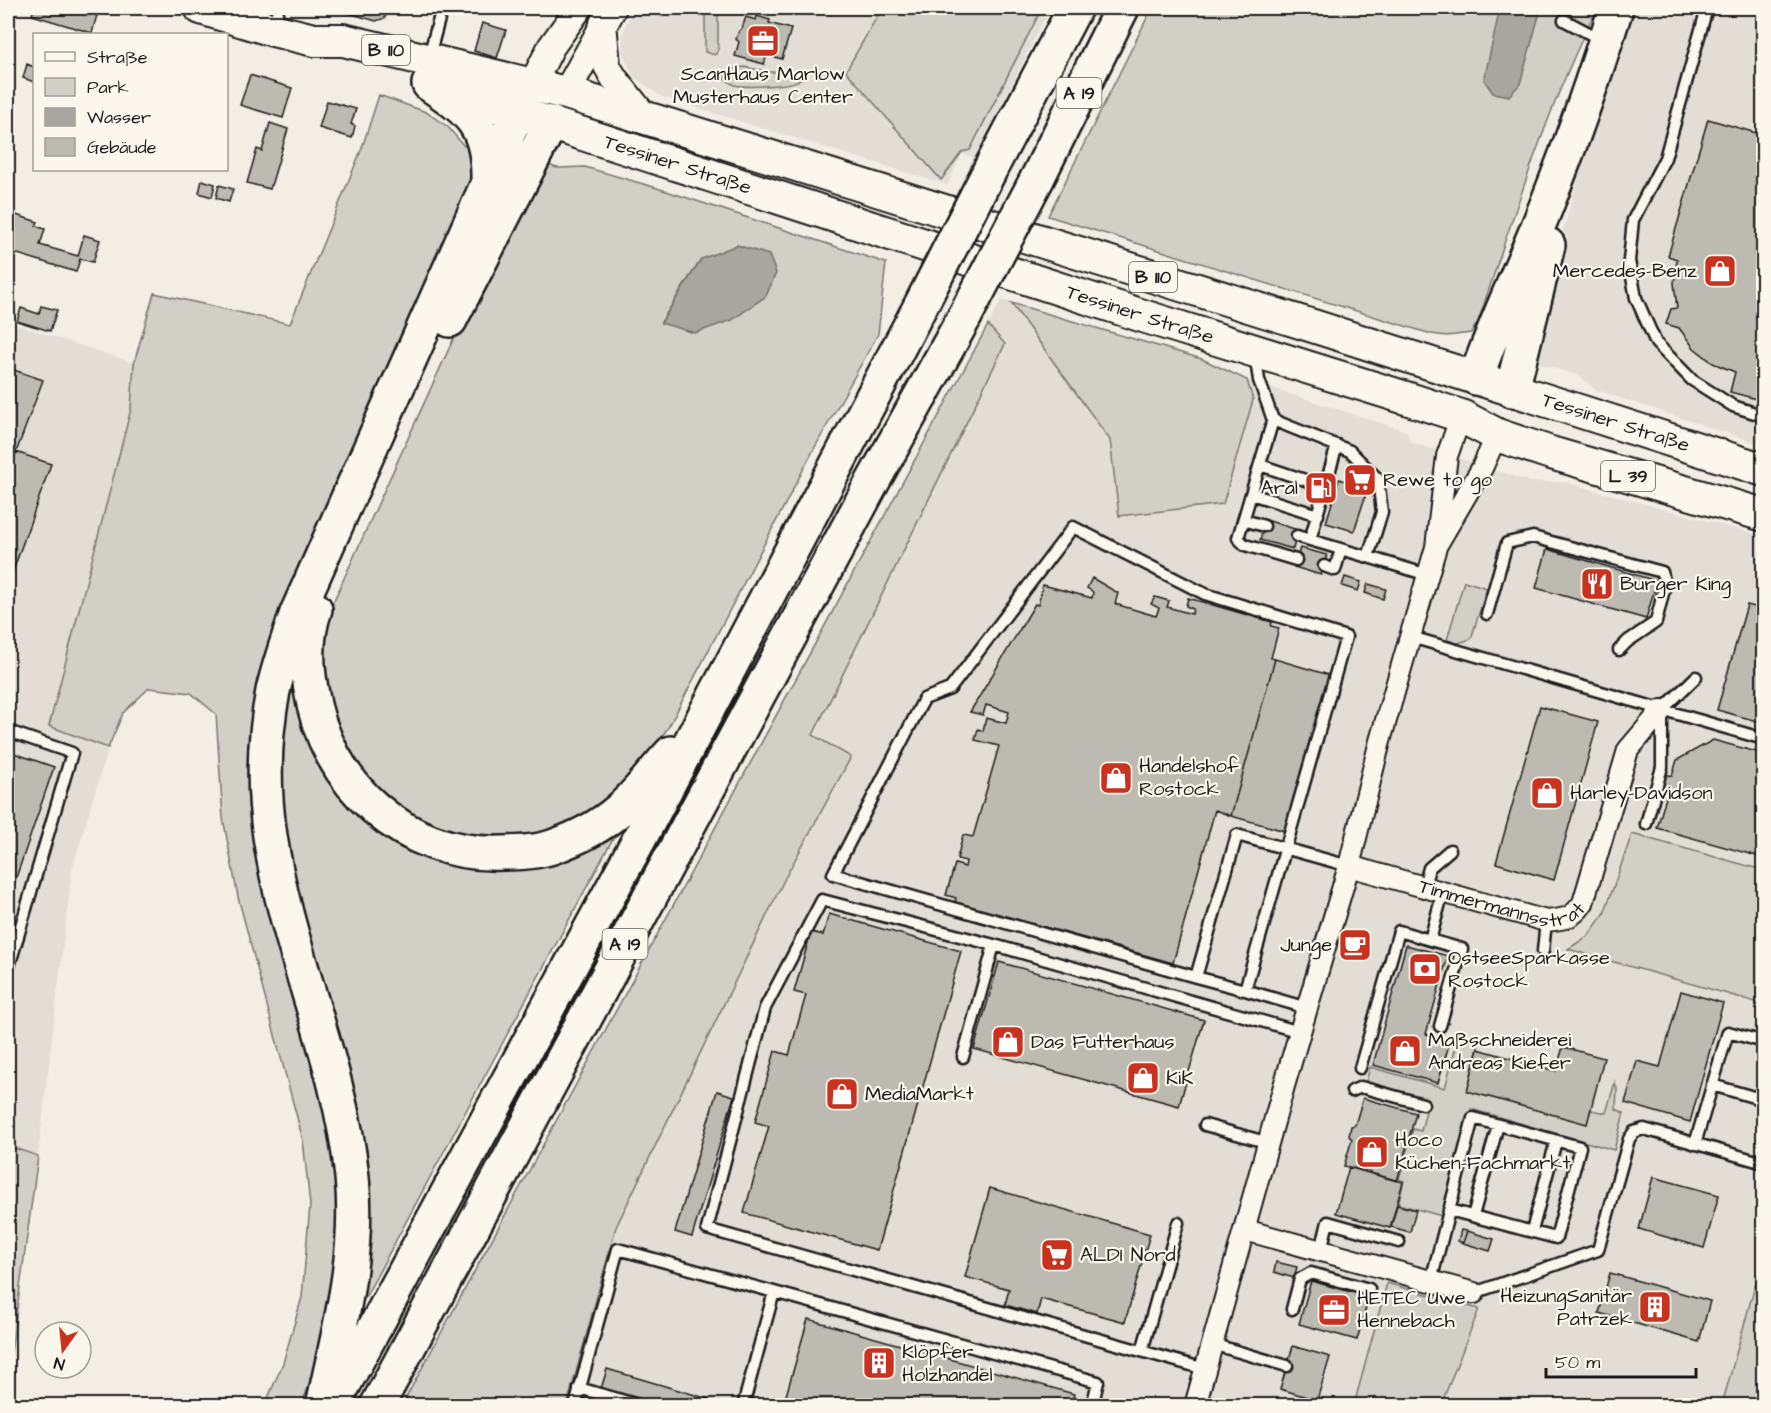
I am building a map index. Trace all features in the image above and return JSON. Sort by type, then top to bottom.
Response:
[{"type":"highway","name":"A 19","points":[[332,1406],[642,834],[1075,8]]},
{"type":"highway","name":"A 19","points":[[377,1406],[872,483],[964,318],[1037,179],[1122,8]]},
{"type":"highway","points":[[1476,378],[1585,104],[1616,8]]},
{"type":"highway","points":[[428,72],[475,122],[488,157],[488,183]]},
{"type":"highway","points":[[322,1406],[352,1261],[352,1178],[343,1118],[280,890],[270,835],[266,759],[273,692],[297,613],[524,98]]},
{"type":"highway","points":[[1512,390],[1585,104]]},
{"type":"highway","points":[[551,123],[453,313],[314,610],[308,633],[308,673],[314,712],[323,738],[341,771],[365,800],[393,823],[418,837],[452,849],[485,854],[515,853],[550,847],[588,831],[619,810],[699,723]]},
{"type":"main road","name":"B 110","points":[[201,8],[276,19],[338,53],[428,72],[524,98],[566,93]]},
{"type":"main road","name":"Tessiner Straße","points":[[566,93],[1764,470]]},
{"type":"main road","points":[[551,123],[566,93]]},
{"type":"main road","name":"Tessiner Straße","points":[[524,98],[551,123],[1461,416],[1497,435],[1562,457],[1764,514]]},
{"type":"main road","points":[[1461,416],[1476,378]]},
{"type":"main road","points":[[1497,435],[1512,390]]},
{"type":"street","points":[[524,98],[551,47],[579,8]]},
{"type":"street","points":[[566,93],[608,15]]},
{"type":"street","name":"Tessiner Straße","points":[[608,15],[607,66],[645,117]]},
{"type":"street","points":[[1195,1406],[1349,866],[1380,741],[1436,547],[1447,456],[1461,416]]},
{"type":"street","points":[[1436,547],[1482,468],[1497,435]]},
{"type":"street","name":"Timmermannsstrat","points":[[1349,866],[1546,921],[1575,915],[1583,903],[1628,750],[1662,710]]},
{"type":"street","points":[[1245,1230],[1473,1293]]},
{"type":"lane","points":[[428,72],[442,8]]},
{"type":"lane","points":[[1707,8],[1665,158],[1634,219],[1629,261],[1636,298],[1656,343],[1692,380],[1733,406],[1764,416]]},
{"type":"lane","points":[[1564,20],[1605,42]]},
{"type":"lane","points":[[1254,351],[1259,380],[1273,420],[1238,538],[1245,545],[1296,560]]},
{"type":"lane","points":[[1273,420],[1350,451],[1378,479],[1382,512],[1368,557]]},
{"type":"lane","points":[[1311,540],[1337,445]]},
{"type":"lane","points":[[1260,465],[1326,487]]},
{"type":"lane","points":[[1251,494],[1318,515]]},
{"type":"lane","points":[[1244,520],[1264,526]]},
{"type":"lane","points":[[1245,990],[1346,637],[1205,594],[1073,527],[950,689],[924,699],[833,874],[1307,1008]]},
{"type":"lane","points":[[1297,536],[1428,575]]},
{"type":"lane","points":[[1487,614],[1507,543],[1533,537],[1662,572],[1665,585],[1656,622],[1619,650]]},
{"type":"lane","points":[[1324,566],[1335,570],[1341,549]]},
{"type":"lane","points":[[1411,637],[1764,739]]},
{"type":"lane","points":[[1646,824],[1662,767],[1662,710],[1696,677]]},
{"type":"lane","points":[[8,731],[72,753],[8,970]]},
{"type":"lane","points":[[1196,977],[1237,835],[1349,866]]},
{"type":"lane","points":[[1430,940],[1434,890],[1429,868],[1450,850]]},
{"type":"lane","points":[[1205,1369],[900,1278],[707,1229],[765,1008],[822,900],[994,945],[1300,1032]]},
{"type":"lane","points":[[1543,951],[1546,921]]},
{"type":"lane","points":[[1360,1068],[1399,931],[1462,949],[1440,1026]]},
{"type":"lane","points":[[963,1057],[994,945]]},
{"type":"lane","points":[[1695,1144],[1728,1032],[1764,1042]]},
{"type":"lane","points":[[1712,1085],[1764,1100]]},
{"type":"lane","points":[[1352,1091],[1361,1088],[1423,1104]]},
{"type":"lane","points":[[1431,1281],[1449,1210],[1473,1118],[1580,1147],[1556,1238],[1449,1210]]},
{"type":"lane","points":[[1205,1125],[1269,1143]]},
{"type":"lane","points":[[1473,1216],[1498,1125]]},
{"type":"lane","points":[[1473,1293],[1598,1250],[1629,1138],[1634,1132],[1644,1129],[1764,1163]]},
{"type":"lane","points":[[1532,1231],[1556,1141]]},
{"type":"lane","points":[[1321,1275],[1328,1222],[1399,1242]]},
{"type":"lane","points":[[1142,1352],[1178,1223]]},
{"type":"lane","points":[[575,1406],[618,1249],[1098,1382],[1092,1406]]},
{"type":"lane","points":[[1292,1309],[1300,1279],[1311,1273],[1369,1289]]},
{"type":"lane","points":[[743,1406],[774,1292]]},
{"type":"lane","points":[[1212,1344],[1287,1366]]},
{"type":"lane","points":[[579,1388],[642,1406]]},
{"type":"shaded area","points":[[634,8],[1050,8],[975,158],[962,154],[947,185],[662,97],[634,77],[622,52],[625,26]]},
{"type":"shaded area","points":[[1628,8],[1763,8],[1763,445],[1596,390],[1578,375],[1540,364],[1538,339],[1544,300],[1606,76]]},
{"type":"shaded area","points":[[1001,300],[1202,359],[1247,380],[1406,431],[1411,442],[1531,482],[1565,482],[1763,536],[1763,1256],[1722,1405],[467,1406],[1005,344],[988,325]]},
{"type":"shaded area","points":[[8,322],[134,363],[131,409],[49,725],[108,748],[72,870],[38,1156],[8,1146]]},
{"type":"green space","points":[[703,8],[718,8],[718,51],[715,55],[705,52]]},
{"type":"green space","points":[[882,8],[1042,8],[970,150],[962,152],[941,180],[846,71]]},
{"type":"green space","points":[[1152,8],[1597,8],[1562,84],[1518,202],[1478,322],[1471,333],[1447,336],[1431,334],[1048,216]]},
{"type":"green space","points":[[744,67],[771,72],[795,72],[801,75],[801,79],[779,85],[740,86],[723,77],[728,70]]},
{"type":"green space","points":[[379,95],[426,112],[448,127],[464,146],[469,143],[478,168],[261,717],[345,1199],[321,1357],[301,1405],[265,1405],[283,1363],[302,1297],[310,1205],[303,1140],[238,897],[223,818],[216,714],[191,693],[149,688],[123,713],[108,748],[49,726],[131,409],[134,363],[154,293],[290,324],[362,148]]},
{"type":"green space","points":[[542,163],[557,168],[585,167],[657,188],[886,263],[878,334],[814,449],[669,726],[636,775],[607,809],[557,835],[471,843],[402,817],[336,744],[319,633],[506,224]],"holes":[[[701,259],[695,333],[661,322]]]},
{"type":"green space","points":[[1011,303],[1202,359],[1247,380],[1253,400],[1223,504],[1119,516],[1110,440]]},
{"type":"green space","points":[[988,325],[1005,344],[813,735],[851,757],[785,878],[616,1227],[567,1405],[402,1405]]},
{"type":"green space","points":[[1464,581],[1487,588],[1471,639],[1458,643],[1447,640]]},
{"type":"green space","points":[[298,657],[305,716],[448,859],[624,818],[346,1333],[360,1273],[287,876],[276,743]]},
{"type":"green space","points":[[1632,834],[1763,870],[1763,1004],[1568,949],[1588,936],[1604,914]]},
{"type":"green space","points":[[1458,1038],[1479,1043],[1467,1091],[1586,1123],[1591,1110],[1606,1113],[1615,1082],[1616,1109],[1624,1113],[1614,1150],[1471,1109],[1442,1216],[1398,1204],[1404,1181],[1399,1179],[1413,1129],[1421,1131],[1429,1099],[1366,1082],[1370,1067],[1445,1088]]},
{"type":"green space","points":[[8,1146],[38,1156],[8,1375]]},
{"type":"green space","points":[[1763,1256],[1763,1405],[1722,1405]]},
{"type":"green space","points":[[1387,1283],[1479,1309],[1441,1405],[1354,1405]]},
{"type":"water","points":[[1500,8],[1538,8],[1540,12],[1520,84],[1509,96],[1493,93],[1484,80]]},
{"type":"water","points":[[737,245],[769,255],[776,273],[766,296],[732,320],[695,333],[661,323],[701,259]]},
{"type":"building","points":[[34,8],[99,8],[92,33],[32,15]]},
{"type":"building","points":[[332,8],[354,8],[352,14]]},
{"type":"building","points":[[354,8],[388,8],[385,18],[376,21],[352,14]]},
{"type":"building","name":"ScanHaus Marlow Musterhaus Center","points":[[757,16],[770,20],[769,23],[791,29],[782,59],[767,55],[764,64],[735,56],[739,42],[736,39],[746,17],[756,20]]},
{"type":"building","points":[[482,23],[506,30],[497,58],[474,51]]},
{"type":"building","points":[[27,64],[33,67],[33,82],[23,78]]},
{"type":"building","points":[[250,75],[292,88],[283,118],[240,105]]},
{"type":"building","points":[[327,101],[356,109],[351,124],[355,126],[352,138],[319,128]]},
{"type":"building","name":"Mercedes-Benz","points":[[1708,119],[1763,135],[1761,140],[1764,141],[1764,401],[1730,392],[1735,372],[1713,363],[1694,348],[1679,328],[1666,324],[1671,309],[1677,308],[1674,283],[1677,259],[1668,256]]},
{"type":"building","points":[[270,123],[288,129],[270,189],[247,183],[257,149],[262,151]]},
{"type":"building","points":[[202,180],[215,184],[212,197],[199,193]]},
{"type":"building","points":[[219,185],[233,189],[229,202],[216,198]]},
{"type":"building","points":[[13,214],[38,222],[36,226],[45,229],[40,245],[78,256],[84,235],[100,240],[93,262],[80,259],[76,272],[8,251],[8,234]]},
{"type":"building","points":[[41,306],[57,310],[50,331],[17,321],[21,308],[39,314]]},
{"type":"building","points":[[8,368],[43,380],[8,474]]},
{"type":"building","points":[[16,452],[51,464],[8,585],[8,474]]},
{"type":"building","points":[[1339,479],[1368,488],[1354,531],[1326,523]]},
{"type":"building","points":[[1266,520],[1298,530],[1293,549],[1260,540]]},
{"type":"building","points":[[1300,548],[1327,555],[1321,575],[1294,567]]},
{"type":"building","name":"Burger King","points":[[1547,549],[1657,581],[1646,619],[1536,588]]},
{"type":"building","points":[[1345,577],[1361,582],[1358,591],[1342,586]]},
{"type":"building","name":"Handelshof Rostock","points":[[1092,578],[1118,593],[1115,604],[1156,616],[1159,608],[1151,604],[1155,597],[1169,601],[1167,607],[1192,614],[1193,609],[1186,606],[1188,598],[1272,622],[1271,626],[1279,628],[1271,658],[1275,659],[1231,816],[1215,810],[1173,963],[955,902],[956,898],[946,895],[955,864],[965,867],[966,861],[957,859],[963,835],[973,837],[999,746],[975,740],[978,729],[983,731],[986,718],[1006,723],[1009,712],[986,705],[983,715],[970,712],[1035,604],[1038,605],[1043,585],[1092,598],[1093,592],[1087,588]]},
{"type":"building","points":[[1368,584],[1386,589],[1383,599],[1365,593]]},
{"type":"building","points":[[1747,605],[1764,609],[1764,723],[1717,710]]},
{"type":"building","points":[[1275,659],[1329,675],[1285,831],[1231,816]]},
{"type":"building","name":"Harley-Davidson","points":[[1540,706],[1598,722],[1554,880],[1496,863]]},
{"type":"building","points":[[1713,740],[1764,754],[1764,858],[1657,828],[1667,794],[1660,792],[1666,774],[1672,776],[1677,760]]},
{"type":"building","points":[[8,751],[54,767],[8,901]]},
{"type":"building","name":"MediaMarkt","points":[[829,914],[961,951],[877,1250],[744,1213],[769,1126],[755,1122],[775,1051],[789,1055],[806,995],[794,992],[811,932],[823,935]]},
{"type":"building","points":[[1406,945],[1448,956],[1426,1034],[1450,1041],[1438,1083],[1373,1065]]},
{"type":"building","points":[[999,962],[1204,1020],[1179,1106],[974,1049]]},
{"type":"building","points":[[1681,991],[1723,1003],[1690,1122],[1625,1103],[1637,1061],[1660,1067]]},
{"type":"building","points":[[1563,1047],[1604,1058],[1587,1124],[1467,1091],[1478,1049],[1556,1071]]},
{"type":"building","points":[[717,1091],[734,1096],[692,1237],[675,1232]]},
{"type":"building","points":[[1363,1098],[1416,1113],[1397,1181],[1344,1166],[1352,1139],[1349,1136],[1351,1126],[1355,1125]]},
{"type":"building","points":[[1349,1167],[1403,1182],[1390,1228],[1336,1213]]},
{"type":"building","points":[[1653,1177],[1719,1195],[1704,1248],[1639,1229]]},
{"type":"building","name":"ALDI Nord","points":[[990,1188],[1150,1234],[1125,1322],[1041,1299],[1037,1314],[1005,1305],[1009,1289],[965,1277]]},
{"type":"building","points":[[1397,1205],[1416,1210],[1410,1232],[1391,1227]]},
{"type":"building","points":[[1461,1230],[1467,1231],[1463,1243],[1458,1241]]},
{"type":"building","points":[[1467,1231],[1494,1239],[1490,1251],[1463,1243]]},
{"type":"building","points":[[1276,1262],[1297,1267],[1294,1278],[1274,1272]]},
{"type":"building","name":"HeizungSanitär Patrzek","points":[[1610,1273],[1710,1301],[1699,1342],[1599,1313]]},
{"type":"building","name":"HETEC Uwe Hennebach","points":[[1311,1281],[1369,1297],[1357,1340],[1299,1324]]},
{"type":"building","name":"Klöpfer Holzhandel","points":[[808,1319],[1074,1394],[1071,1406],[783,1406]]},
{"type":"building","points":[[1293,1346],[1330,1357],[1317,1400],[1280,1389]]},
{"type":"building","points":[[607,1369],[709,1399],[707,1406],[596,1406]]},
{"type":"place","name":"ScanHaus Marlow Musterhaus Center","points":[[763,41]]},
{"type":"place","name":"Mercedes-Benz","points":[[1720,271]]},
{"type":"place","name":"Rewe to go","points":[[1360,480]]},
{"type":"place","name":"Aral","points":[[1321,488]]},
{"type":"place","name":"Burger King","points":[[1597,584]]},
{"type":"place","name":"Handelshof Rostock","points":[[1116,778]]},
{"type":"place","name":"Harley-Davidson","points":[[1547,793]]},
{"type":"place","name":"Junge","points":[[1355,945]]},
{"type":"place","name":"OstseeSparkasse Rostock","points":[[1425,969]]},
{"type":"place","name":"Das Futterhaus","points":[[1008,1042]]},
{"type":"place","name":"Maßschneiderei Andreas Kiefer","points":[[1405,1051]]},
{"type":"place","name":"KiK","points":[[1143,1078]]},
{"type":"place","name":"MediaMarkt","points":[[842,1094]]},
{"type":"place","name":"Hoco Küchen-Fachmarkt","points":[[1372,1152]]},
{"type":"place","name":"ALDI Nord","points":[[1057,1255]]},
{"type":"place","name":"HeizungSanitär Patrzek","points":[[1655,1307]]},
{"type":"place","name":"HETEC Uwe Hennebach","points":[[1334,1310]]},
{"type":"place","name":"Klöpfer Holzhandel","points":[[879,1363]]}]
